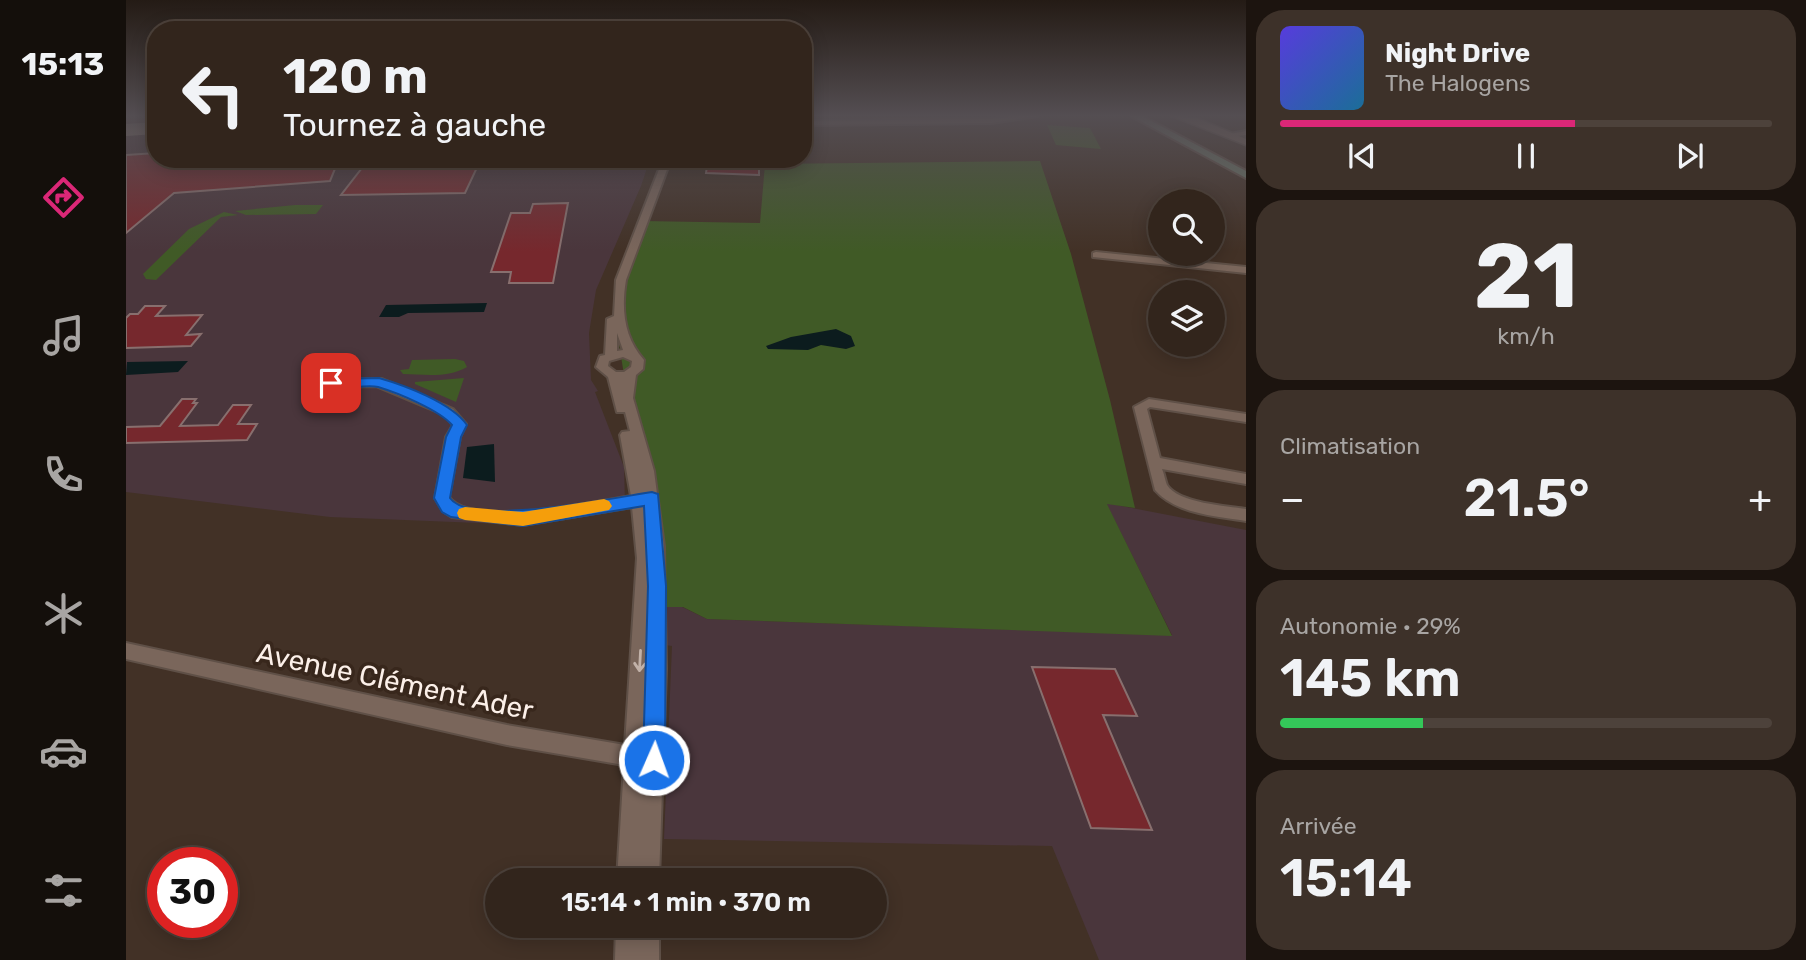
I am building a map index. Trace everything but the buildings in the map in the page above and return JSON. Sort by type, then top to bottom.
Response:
[{"type":"main road","points":[[1220,161],[1246,173]]},
{"type":"street","points":[[611,355],[613,338],[610,306],[614,282],[660,168]]},
{"type":"street","points":[[631,354],[611,355],[604,359],[602,367],[622,375],[637,369],[640,363],[631,354],[619,328],[618,298],[621,280],[661,168]]},
{"type":"street","points":[[1096,255],[1246,271]]},
{"type":"street","points":[[622,375],[646,499],[657,598],[644,759],[630,868]]},
{"type":"street","points":[[331,383],[379,382],[449,412],[460,425],[453,437],[442,498],[448,508],[457,513],[523,519],[646,499]]},
{"type":"street","points":[[1246,418],[1143,404],[1140,410],[1160,486],[1171,498],[1246,515]]},
{"type":"street","points":[[1154,462],[1246,480]]},
{"type":"street","name":"Avenue Clément Ader","points":[[126,651],[507,735],[644,759]]},
{"type":"street","points":[[644,759],[648,868]]},
{"type":"street","points":[[627,938],[627,960]]},
{"type":"street","points":[[647,960],[648,938]]},
{"type":"shaded area","points":[[126,161],[147,161],[147,168],[647,168],[596,290],[589,333],[591,380],[598,391],[595,392],[624,467],[625,504],[529,525],[330,517],[126,492]]},
{"type":"shaded area","points":[[487,303],[484,312],[408,313],[399,317],[379,317],[386,305]]},
{"type":"shaded area","points":[[836,329],[851,336],[855,346],[846,349],[821,345],[808,350],[768,349],[766,346],[791,337]]},
{"type":"shaded area","points":[[188,361],[178,372],[126,375],[127,362]]},
{"type":"shaded area","points":[[494,444],[495,482],[463,478],[467,447]]},
{"type":"shaded area","points":[[1106,503],[1246,530],[1246,960],[1099,960],[1052,846],[664,839],[672,646],[665,645],[665,607],[682,607],[707,619],[1172,635]]},
{"type":"green space","points":[[1040,161],[1071,254],[1110,400],[1135,508],[1107,504],[1172,636],[707,619],[683,607],[665,607],[657,586],[613,305],[618,279],[642,221],[760,223],[765,168],[812,168],[812,163]]},
{"type":"green space","points":[[323,205],[316,214],[246,215],[235,211]]},
{"type":"green space","points":[[224,212],[238,215],[221,217],[156,280],[146,279],[143,274],[189,229]]},
{"type":"green space","points":[[412,360],[464,361],[467,367],[434,375],[403,374],[400,370],[409,369]]},
{"type":"green space","points":[[464,378],[456,402],[415,384],[415,382]]},
{"type":"slow traffic","points":[[465,513],[523,519],[604,506]]},
{"type":"route","points":[[331,383],[379,382],[449,412],[460,425],[453,437],[442,498],[448,508],[457,513],[523,519],[652,498],[657,586],[654,760]]}]
